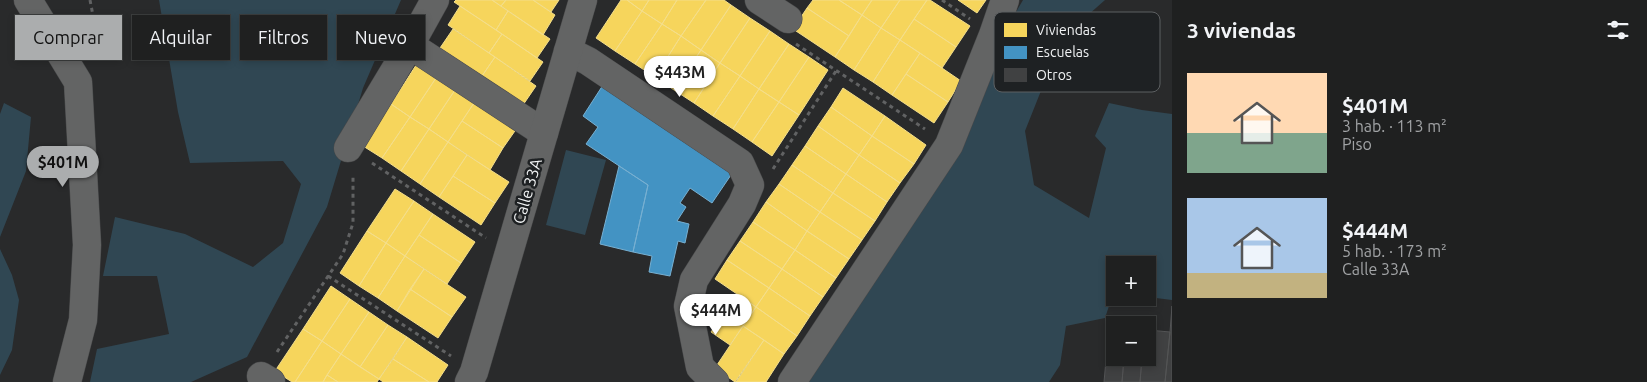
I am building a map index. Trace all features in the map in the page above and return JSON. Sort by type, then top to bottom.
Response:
[{"type":"street","points":[[28,0],[78,82],[87,245],[83,320],[67,382]]},
{"type":"street","points":[[425,18],[435,0]]},
{"type":"street","name":"Calle 33A","points":[[472,377],[583,0]]},
{"type":"street","points":[[759,0],[788,19]]},
{"type":"street","points":[[1001,12],[1005,0]]},
{"type":"street","points":[[792,382],[949,145],[994,35]]},
{"type":"street","points":[[568,51],[588,61],[740,164],[750,185],[742,204],[694,280],[688,306],[700,367],[715,382]]},
{"type":"street","points":[[425,55],[544,133]]},
{"type":"street","points":[[348,148],[401,60]]},
{"type":"path","points":[[78,82],[96,31],[90,0]]},
{"type":"path","points":[[788,19],[779,33],[949,145]]},
{"type":"path","points":[[750,185],[771,172],[836,71]]},
{"type":"path","points":[[348,148],[509,253]]},
{"type":"path","points":[[266,379],[343,254],[353,223],[353,177],[348,148]]},
{"type":"path","points":[[328,276],[472,377]]},
{"type":"shaded area","points":[[159,0],[401,0],[395,15],[337,15],[337,60],[375,60],[363,88],[327,207],[247,357],[191,382],[90,382],[97,349],[169,334],[157,276],[103,276],[115,217],[185,234],[253,267],[283,243],[301,184],[283,161],[190,163],[178,112],[169,60],[230,60],[230,15],[162,15]]},
{"type":"shaded area","points":[[1023,0],[1105,0],[1091,12],[1016,12]]},
{"type":"shaded area","points":[[994,49],[994,92],[1041,92],[1025,131],[1034,185],[1089,218],[1106,148],[1095,136],[1109,103],[1172,114],[1172,300],[1156,298],[1156,256],[1106,256],[1106,306],[1109,306],[1105,318],[1066,326],[1060,365],[1049,382],[799,382]]},
{"type":"shaded area","points":[[4,103],[31,117],[26,171],[0,237],[0,114]]},
{"type":"shaded area","points":[[566,150],[606,160],[585,235],[546,225]]},
{"type":"shaded area","points":[[0,249],[12,275],[19,300],[12,350],[0,375]]},
{"type":"building: Viviendas","points":[[456,0],[492,0],[508,11],[496,30],[454,2]]},
{"type":"building: Viviendas","points":[[492,0],[506,0],[501,6]]},
{"type":"building: Viviendas","points":[[506,0],[533,0],[555,15],[543,35],[501,6]]},
{"type":"building: Viviendas","points":[[533,0],[559,0],[551,12]]},
{"type":"building: Viviendas","points":[[621,0],[627,0],[642,11],[615,51],[596,38]]},
{"type":"building: Viviendas","points":[[627,0],[649,0],[642,11]]},
{"type":"building: Viviendas","points":[[649,0],[677,0],[662,24],[642,11]]},
{"type":"building: Viviendas","points":[[677,0],[706,0],[681,36],[662,24]]},
{"type":"building: Viviendas","points":[[706,0],[724,0],[731,5],[701,50],[681,36]]},
{"type":"building: Viviendas","points":[[813,0],[839,0],[862,15],[849,36],[807,8]]},
{"type":"building: Viviendas","points":[[839,0],[872,0],[862,15]]},
{"type":"building: Viviendas","points":[[872,0],[900,0],[881,28],[862,15]]},
{"type":"building: Viviendas","points":[[900,0],[927,0],[900,40],[881,28]]},
{"type":"building: Viviendas","points":[[927,0],[930,0],[970,26],[956,47],[914,19]]},
{"type":"building: Viviendas","points":[[958,0],[986,0],[977,13]]},
{"type":"building: Viviendas","points":[[731,5],[750,18],[720,63],[701,50]]},
{"type":"building: Viviendas","points":[[460,6],[502,34],[489,53],[448,25]]},
{"type":"building: Viviendas","points":[[807,8],[849,36],[835,57],[793,29]]},
{"type":"building: Viviendas","points":[[508,11],[550,39],[537,58],[496,30]]},
{"type":"building: Viviendas","points":[[642,11],[662,24],[635,64],[615,51]]},
{"type":"building: Viviendas","points":[[862,15],[881,28],[854,70],[835,57]]},
{"type":"building: Viviendas","points":[[750,18],[770,31],[740,76],[720,63]]},
{"type":"building: Viviendas","points":[[914,19],[956,47],[942,68],[900,40]]},
{"type":"building: Viviendas","points":[[662,24],[681,36],[655,77],[635,64]]},
{"type":"building: Viviendas","points":[[881,28],[900,40],[873,82],[854,70]]},
{"type":"building: Viviendas","points":[[453,29],[495,57],[482,76],[440,48]]},
{"type":"building: Viviendas","points":[[770,31],[789,44],[759,89],[740,76]]},
{"type":"building: Viviendas","points":[[502,34],[543,62],[530,81],[489,53]]},
{"type":"building: Viviendas","points":[[681,36],[701,50],[674,90],[655,77]]},
{"type":"building: Viviendas","points":[[900,40],[920,53],[892,95],[873,82]]},
{"type":"building: Viviendas","points":[[789,44],[809,57],[779,102],[759,89]]},
{"type":"building: Viviendas","points":[[701,50],[720,63],[694,103],[674,90]]},
{"type":"building: Viviendas","points":[[920,53],[961,81],[948,102],[906,74]]},
{"type":"building: Viviendas","points":[[495,57],[536,86],[523,105],[482,76]]},
{"type":"building: Viviendas","points":[[809,57],[828,70],[799,115],[779,102]]},
{"type":"building: Viviendas","points":[[418,62],[438,75],[410,117],[391,104]]},
{"type":"building: Viviendas","points":[[720,63],[740,76],[713,116],[694,103]]},
{"type":"building: Viviendas","points":[[906,74],[948,102],[934,123],[892,95]]},
{"type":"building: Viviendas","points":[[438,75],[457,87],[429,129],[410,117]]},
{"type":"building: Viviendas","points":[[740,76],[759,89],[733,129],[713,116]]},
{"type":"building: Viviendas","points":[[457,87],[476,100],[448,142],[429,129]]},
{"type":"building: Viviendas","points":[[843,88],[885,116],[872,136],[831,107]]},
{"type":"building: Viviendas","points":[[759,89],[779,102],[752,142],[733,129]]},
{"type":"building: Viviendas","points":[[476,100],[517,128],[503,148],[462,121]]},
{"type":"building: Viviendas","points":[[779,102],[799,115],[772,156],[752,142]]},
{"type":"building: Viviendas","points":[[391,104],[410,117],[382,158],[363,146]]},
{"type":"building: Viviendas","points":[[831,107],[872,136],[859,155],[818,126]]},
{"type":"building: Viviendas","points":[[885,116],[926,145],[914,164],[872,136]]},
{"type":"building: Viviendas","points":[[410,117],[429,129],[401,171],[382,158]]},
{"type":"building: Viviendas","points":[[462,121],[503,148],[490,170],[448,142]]},
{"type":"building: Viviendas","points":[[818,126],[859,155],[846,174],[805,146]]},
{"type":"building: Viviendas","points":[[429,129],[448,142],[420,184],[401,171]]},
{"type":"building: Viviendas","points":[[872,136],[914,164],[900,183],[859,155]]},
{"type":"building: Viviendas","points":[[448,142],[467,155],[439,197],[420,184]]},
{"type":"building: Viviendas","points":[[805,146],[846,174],[833,193],[792,165]]},
{"type":"building: Viviendas","points":[[467,155],[509,182],[495,203],[453,176]]},
{"type":"building: Viviendas","points":[[859,155],[900,183],[887,202],[846,174]]},
{"type":"building: Viviendas","points":[[792,165],[833,193],[820,212],[779,184]]},
{"type":"building: Viviendas","points":[[846,174],[887,202],[875,221],[833,193]]},
{"type":"building: Viviendas","points":[[453,176],[495,203],[481,225],[439,197]]},
{"type":"building: Viviendas","points":[[779,184],[820,212],[807,231],[766,202]]},
{"type":"building: Viviendas","points":[[395,189],[414,201],[386,243],[367,231]]},
{"type":"building: Viviendas","points":[[833,193],[875,221],[862,240],[820,212]]},
{"type":"building: Viviendas","points":[[414,201],[433,214],[405,256],[386,243]]},
{"type":"building: Viviendas","points":[[766,202],[807,231],[795,250],[753,222]]},
{"type":"building: Viviendas","points":[[820,212],[862,240],[849,259],[807,231]]},
{"type":"building: Viviendas","points":[[433,214],[475,242],[461,263],[419,235]]},
{"type":"building: Viviendas","points":[[753,222],[795,250],[782,269],[740,241]]},
{"type":"building: Viviendas","points":[[367,231],[386,243],[359,286],[340,273]]},
{"type":"building: Viviendas","points":[[807,231],[849,259],[836,278],[795,250]]},
{"type":"building: Viviendas","points":[[419,235],[461,263],[447,284],[405,256]]},
{"type":"building: Viviendas","points":[[740,241],[782,269],[769,288],[727,260]]},
{"type":"building: Viviendas","points":[[386,243],[405,256],[378,298],[359,286]]},
{"type":"building: Viviendas","points":[[795,250],[836,278],[823,297],[782,269]]},
{"type":"building: Viviendas","points":[[405,256],[424,269],[397,311],[378,298]]},
{"type":"building: Viviendas","points":[[727,260],[769,288],[756,307],[715,279]]},
{"type":"building: Viviendas","points":[[424,269],[466,297],[452,317],[410,289]]},
{"type":"building: Viviendas","points":[[782,269],[823,297],[810,316],[769,288]]},
{"type":"building: Viviendas","points":[[331,286],[350,299],[322,341],[303,329]]},
{"type":"building: Viviendas","points":[[769,288],[810,316],[797,336],[756,307]]},
{"type":"building: Viviendas","points":[[410,289],[452,317],[438,338],[397,311]]},
{"type":"building: Viviendas","points":[[737,294],[756,307],[730,345],[711,332]]},
{"type":"building: Viviendas","points":[[350,299],[369,312],[341,354],[322,341]]},
{"type":"building: Viviendas","points":[[756,307],[797,336],[784,354],[743,326]]},
{"type":"building: Viviendas","points":[[369,312],[388,325],[360,367],[341,354]]},
{"type":"building: Viviendas","points":[[388,325],[407,337],[379,379],[360,367]]},
{"type":"building: Viviendas","points":[[743,326],[764,340],[735,382],[715,368]]},
{"type":"building: Viviendas","points":[[303,329],[322,341],[295,382],[292,382],[275,371]]},
{"type":"building: Viviendas","points":[[407,337],[448,365],[437,382],[429,382],[393,359]]},
{"type":"building: Viviendas","points":[[764,340],[784,354],[766,382],[736,382]]},
{"type":"building: Viviendas","points":[[322,341],[341,354],[323,382],[295,382]]},
{"type":"building: Viviendas","points":[[341,354],[379,379],[377,382],[338,382],[327,375]]},
{"type":"building: Viviendas","points":[[393,359],[429,382],[383,382],[379,379]]},
{"type":"building: Viviendas","points":[[327,375],[338,382],[323,382]]},
{"type":"building: Escuelas","points":[[603,85],[733,172],[712,203],[690,188],[680,203],[686,207],[677,221],[689,224],[685,243],[678,241],[670,276],[649,272],[652,256],[633,252],[648,185],[586,144],[598,127],[583,116]]},
{"type":"building: Escuelas","points":[[619,166],[648,185],[633,252],[600,244]]},
{"type":"building: Otros","points":[[1172,306],[1172,382],[1165,382],[1170,332]]},
{"type":"building: Otros","points":[[1156,331],[1170,332],[1165,382],[1140,382],[1141,366],[1156,366]]},
{"type":"building: Otros","points":[[1106,360],[1106,366],[1123,366],[1122,382],[1104,382]]},
{"type":"building: Otros","points":[[1123,366],[1141,366],[1140,382],[1122,382]]}]
